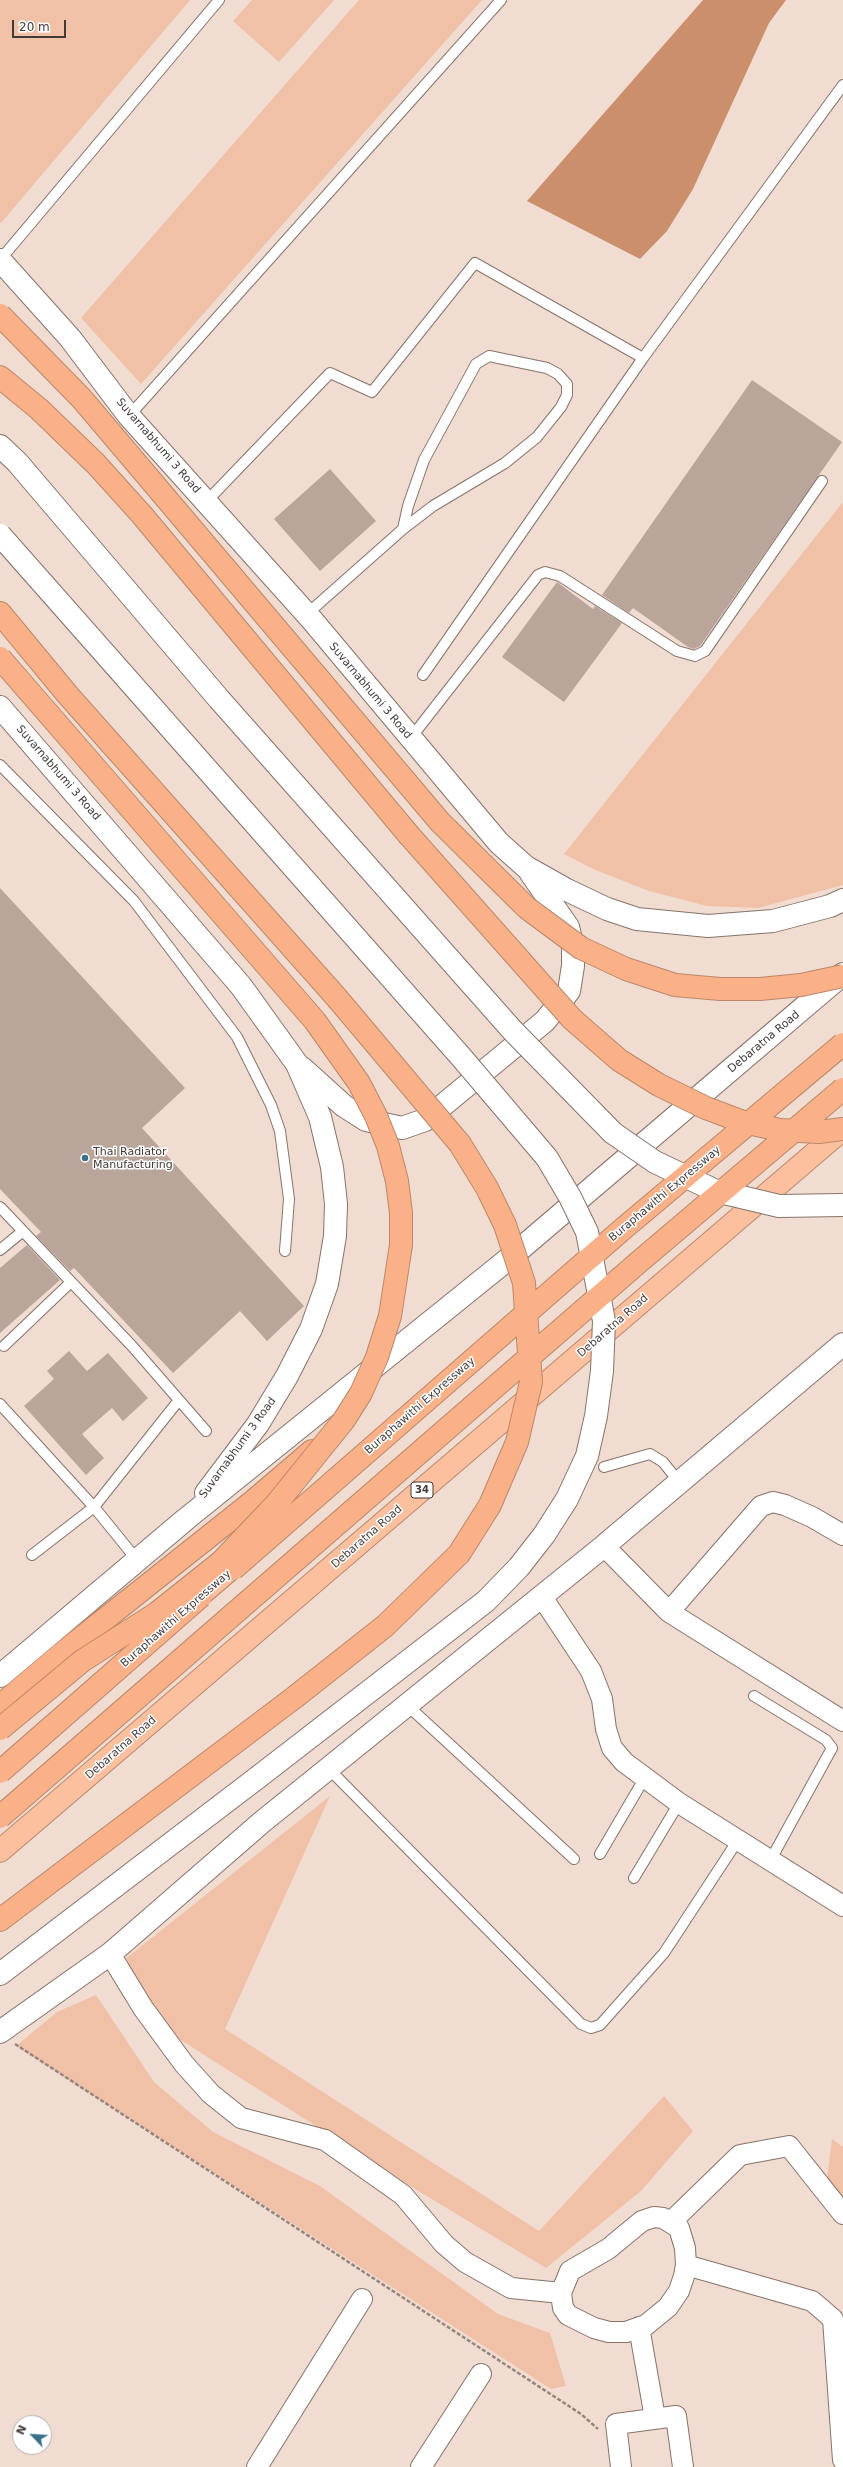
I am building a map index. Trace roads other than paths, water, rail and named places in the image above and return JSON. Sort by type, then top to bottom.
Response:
[{"type":"highway","points":[[0,315],[82,399],[440,822],[527,908],[581,948],[626,969],[675,984],[720,990],[760,989],[800,985],[843,975]]},
{"type":"highway","points":[[0,376],[39,409],[96,464],[142,515],[408,834],[572,1019],[619,1060],[659,1085],[706,1108],[742,1122],[780,1130],[819,1132],[843,1129]]},
{"type":"highway","points":[[0,612],[67,694],[336,998],[460,1144],[487,1188],[505,1225],[524,1283],[531,1382],[517,1442],[490,1505],[459,1554],[385,1626],[295,1697],[0,1920]]},
{"type":"highway","points":[[0,658],[315,1021],[359,1083],[376,1116],[388,1146],[397,1181],[401,1213],[401,1245],[390,1316],[379,1350],[361,1392],[344,1420],[277,1503],[221,1562],[157,1613],[82,1661],[0,1729]]},
{"type":"highway","points":[[0,1766],[843,1044]]},
{"type":"highway","name":"Buraphawithi Expressway","points":[[0,1772],[624,1228],[843,1044]]},
{"type":"highway","points":[[0,1817],[640,1261],[843,1089]]},
{"type":"highway","name":"Debaratna Road","points":[[0,1851],[843,1129]]},
{"type":"highway","points":[[0,1706],[61,1654],[250,1503],[344,1420]]},
{"type":"main road","name":"Suvarnabhumi 3 Road","points":[[0,260],[70,338],[129,416],[307,614],[410,739],[499,843],[526,867],[587,900],[637,919],[708,926],[773,921],[830,906],[843,900]]},
{"type":"main road","points":[[0,446],[17,462],[219,699],[513,1031],[612,1133],[655,1162],[716,1191],[779,1206],[843,1205]]},
{"type":"main road","points":[[0,535],[462,1058],[547,1158],[570,1197],[587,1232],[604,1320],[602,1371],[596,1416],[587,1456],[567,1499],[544,1535],[523,1562],[486,1601],[0,1974]]},
{"type":"main road","name":"Suvarnabhumi 3 Road","points":[[0,707],[242,986],[298,1064],[320,1117],[332,1167],[336,1204],[335,1236],[327,1284],[311,1330],[287,1376],[258,1424],[186,1520]]},
{"type":"main road","points":[[298,1064],[344,1106],[366,1120],[402,1128],[425,1120],[546,1021],[569,991],[574,966],[573,947],[568,927],[526,867]]},
{"type":"main road","name":"Debaratna Road","points":[[0,1676],[137,1560],[512,1256],[843,975]]},
{"type":"main road","points":[[2,2031],[110,1954],[262,1822],[604,1546],[843,1344]]},
{"type":"street","points":[[669,1612],[761,1506],[773,1502],[784,1505],[812,1517],[843,1535]]},
{"type":"street","points":[[604,1546],[669,1612],[843,1721]]},
{"type":"street","points":[[542,1597],[591,1671],[602,1699],[606,1729],[612,1748],[624,1762],[644,1779],[679,1803],[843,1906]]},
{"type":"street","points":[[110,1954],[143,2008],[184,2064],[211,2094],[241,2118],[325,2140],[404,2195],[444,2244],[465,2262],[511,2288],[561,2293]]},
{"type":"street","points":[[671,2222],[740,2155],[789,2146],[843,2214]]},
{"type":"street","points":[[654,2217],[671,2222],[679,2228],[683,2238],[686,2265],[679,2291],[668,2307],[651,2322],[626,2332],[609,2332],[582,2323],[568,2315],[563,2308],[561,2293],[570,2271],[608,2249],[642,2221],[654,2217]]},
{"type":"street","points":[[686,2265],[812,2301],[833,2319],[843,2460]]},
{"type":"street","points":[[256,2467],[362,2299]]},
{"type":"street","points":[[639,2328],[655,2418]]},
{"type":"street","points":[[421,2467],[481,2374]]},
{"type":"street","points":[[620,2458],[616,2424],[676,2416],[682,2467]]},
{"type":"lane","points":[[0,260],[219,0]]},
{"type":"lane","points":[[129,416],[501,0]]},
{"type":"lane","points":[[423,675],[643,358],[843,85]]},
{"type":"lane","points":[[206,502],[330,373],[372,392],[475,263],[643,358]]},
{"type":"lane","points":[[307,614],[403,529],[433,506],[505,462],[537,437],[561,408],[567,395],[567,384],[558,374],[547,368],[489,356],[476,364],[424,460],[403,529]]},
{"type":"lane","points":[[410,739],[538,575],[545,572],[560,576],[678,651],[695,656],[705,651],[822,481]]},
{"type":"lane","points":[[0,765],[134,901],[237,1037],[271,1105],[280,1131],[288,1199],[284,1251]]},
{"type":"lane","points":[[0,1207],[132,1346],[206,1431]]},
{"type":"lane","points":[[0,1250],[22,1231]]},
{"type":"lane","points":[[4,1346],[71,1282]]},
{"type":"lane","points":[[32,1554],[94,1507],[179,1400]]},
{"type":"lane","points":[[0,1404],[94,1507],[137,1560]]},
{"type":"lane","points":[[604,1468],[650,1454],[663,1462],[679,1482]]},
{"type":"lane","points":[[754,1696],[826,1740],[832,1748],[770,1861]]},
{"type":"lane","points":[[407,1705],[574,1859]]},
{"type":"lane","points":[[329,1768],[581,2024],[591,2028],[600,2025],[664,1953],[738,1840]]},
{"type":"lane","points":[[600,1854],[644,1779]]},
{"type":"lane","points":[[634,1878],[679,1803]]},
{"type":"place","name":"Thai Radiator Manufacturing","points":[[85,1158]]}]
